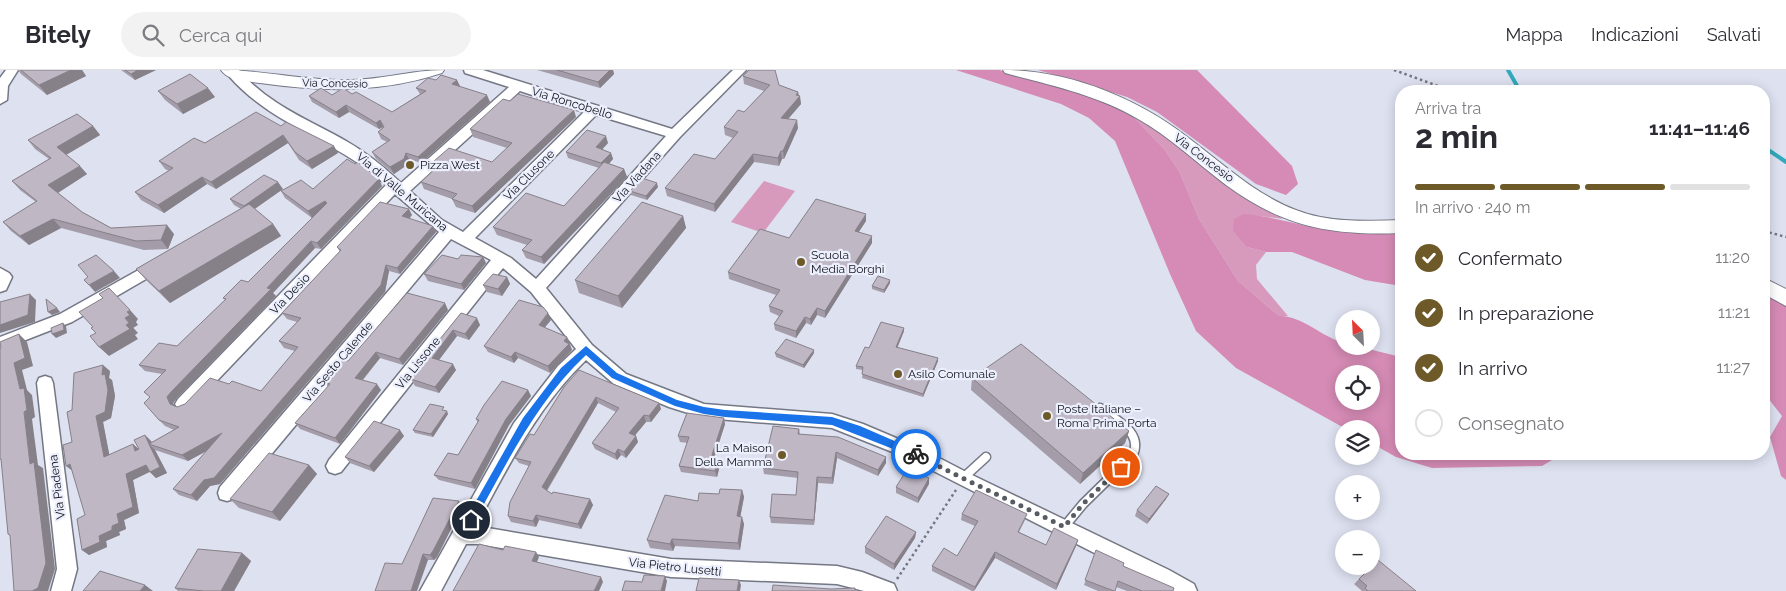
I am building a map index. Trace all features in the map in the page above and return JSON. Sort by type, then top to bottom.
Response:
[{"type":"street","points":[[0,100],[1,85],[12,70]]},
{"type":"street","name":"Via Concesio","points":[[231,71],[293,82],[357,84],[393,82],[436,70]]},
{"type":"street","name":"Via Roncobello","points":[[470,70],[593,110],[675,134]]},
{"type":"street","name":"Via Viadana","points":[[537,288],[675,134],[740,70]]},
{"type":"street","name":"Via Concesio","points":[[1011,70],[1103,96],[1143,114],[1243,188],[1289,214],[1308,221],[1351,226],[1395,227]]},
{"type":"street","name":"Via di Valle Muricana","points":[[231,71],[250,90],[357,154],[449,232],[501,259],[537,288],[586,350],[614,376],[675,402],[704,411],[839,422],[916,454],[962,479],[1014,502],[1162,576],[1186,591]]},
{"type":"street","name":"Via Desio","points":[[184,404],[399,188],[518,86]]},
{"type":"street","name":"Via Clusone","points":[[464,240],[593,110]]},
{"type":"street","name":"Via Sesto Calende","points":[[227,493],[449,232]]},
{"type":"street","points":[[0,344],[66,318],[177,254]]},
{"type":"street","name":"Via Lissone","points":[[335,466],[501,259]]},
{"type":"street","points":[[0,274],[4,277],[0,286]]},
{"type":"street","points":[[1770,289],[1786,299]]},
{"type":"street","points":[[430,591],[526,420],[564,371],[586,350]]},
{"type":"street","name":"Via Piadena","points":[[45,383],[66,569],[61,591]]},
{"type":"street","name":"Via Pietro Lusetti","points":[[462,535],[478,535],[671,568],[836,575],[891,587]]},
{"type":"lane","points":[[1064,527],[1083,504],[1133,455],[1138,447],[1133,434],[1100,408]]},
{"type":"lane","points":[[962,479],[986,457]]},
{"type":"path","points":[[1394,70],[1435,85]]},
{"type":"path","points":[[1770,233],[1786,237]]},
{"type":"path","points":[[891,587],[962,479]]},
{"type":"shaded area","points":[[956,70],[999,70],[1096,97],[1128,111],[1165,150],[1180,173],[1199,219],[1238,281],[1279,316],[1295,319],[1335,340],[1335,355],[1380,355],[1380,352],[1395,356],[1395,456],[1380,448],[1380,420],[1335,420],[1335,423],[1236,368],[1196,331],[1170,274],[1115,141],[1089,118],[1061,104]]},
{"type":"shaded area","points":[[1038,70],[1197,70],[1292,166],[1298,184],[1286,195],[1256,184],[1157,112],[1127,97]]},
{"type":"shaded area","points":[[1128,111],[1145,120],[1231,187],[1283,219],[1260,216],[1247,247],[1266,252],[1256,265],[1257,279],[1288,316],[1279,316],[1238,281],[1199,219],[1180,173],[1165,150]]},
{"type":"shaded area","points":[[764,181],[795,191],[763,233],[731,222]]},
{"type":"shaded area","points":[[1244,214],[1334,230],[1395,231],[1395,285],[1365,280],[1292,252],[1266,252],[1247,247],[1233,231],[1234,219]]},
{"type":"shaded area","points":[[1770,297],[1786,306],[1786,480],[1781,476],[1770,437],[1782,416],[1770,401]]},
{"type":"shaded area","points":[[1406,460],[1552,460],[1542,466],[1432,468]]},
{"type":"building","points":[[21,70],[71,70],[39,85]]},
{"type":"building","points":[[125,70],[138,70],[131,74]]},
{"type":"building","points":[[557,70],[610,70],[598,82]]},
{"type":"building","points":[[749,70],[775,70],[779,85],[798,92],[796,95],[800,96],[781,118],[797,120],[783,151],[781,151],[778,158],[753,154],[714,204],[665,188],[694,154],[715,159],[738,132],[724,127],[738,110],[744,112],[770,85],[743,76]]},
{"type":"building","points":[[190,74],[208,88],[177,104],[158,91]]},
{"type":"building","points":[[441,75],[457,80],[452,84],[487,95],[418,157],[406,153],[404,159],[390,167],[372,152],[390,140],[378,132],[384,127],[380,120],[376,123],[346,105],[336,112],[309,96],[321,88],[332,95],[343,88],[352,94],[356,92],[392,112],[426,91],[416,88],[428,78],[436,80]]},
{"type":"building","points":[[518,94],[574,110],[472,206],[452,199],[457,194],[421,182],[440,164],[434,161],[449,148],[492,162],[512,143],[470,129],[503,99],[510,101]]},
{"type":"building","points":[[256,112],[281,126],[286,122],[334,146],[307,161],[295,152],[283,135],[211,182],[202,177],[158,205],[135,192],[173,168],[159,161],[194,138],[205,143]]},
{"type":"building","points":[[77,114],[93,126],[57,147],[80,166],[48,185],[82,212],[111,228],[167,225],[161,240],[136,241],[53,219],[20,236],[3,222],[37,201],[12,181],[51,158],[28,140]]},
{"type":"building","points":[[587,130],[606,136],[596,147],[611,153],[601,163],[566,152]]},
{"type":"building","points":[[347,159],[355,164],[358,162],[379,179],[317,243],[311,241],[267,288],[271,289],[171,392],[167,397],[170,404],[177,407],[185,404],[210,378],[229,384],[232,381],[261,391],[298,347],[279,341],[301,318],[282,313],[341,250],[337,247],[380,202],[409,209],[402,216],[433,226],[397,268],[386,265],[381,285],[214,478],[204,480],[191,495],[173,489],[222,433],[182,455],[149,444],[179,427],[159,420],[144,403],[150,397],[144,392],[166,370],[139,365],[159,343],[177,346],[226,299],[223,298],[241,280],[248,282],[327,203],[325,201],[308,211],[281,191],[301,180],[313,189]]},
{"type":"building","points":[[604,162],[624,169],[541,257],[522,250],[532,240],[493,227],[526,193],[564,206]]},
{"type":"building","points":[[264,175],[278,182],[244,206],[230,199]]},
{"type":"building","points":[[642,178],[657,183],[646,196],[630,191]]},
{"type":"building","name":"Scuola Media Borghi","points":[[816,199],[866,214],[855,231],[872,236],[825,311],[817,308],[810,319],[805,317],[796,331],[774,324],[783,311],[769,306],[780,290],[728,272],[760,229],[789,238]]},
{"type":"building","points":[[642,202],[683,216],[618,296],[575,280]]},
{"type":"building","points":[[249,204],[273,224],[159,291],[136,269]]},
{"type":"building","points":[[96,255],[114,271],[89,285],[84,280],[88,277],[78,265]]},
{"type":"building","points":[[442,255],[458,259],[461,255],[483,257],[461,284],[424,274]]},
{"type":"building","points":[[493,274],[507,277],[498,289],[483,285]]},
{"type":"building","points":[[878,276],[890,280],[884,290],[872,286]]},
{"type":"building","points":[[109,288],[130,310],[127,312],[130,315],[125,318],[129,323],[126,325],[130,329],[99,347],[90,336],[96,333],[91,328],[93,327],[79,312],[103,298],[99,294]]},
{"type":"building","points":[[407,293],[445,303],[399,359],[376,352],[355,378],[377,384],[335,438],[295,423],[330,384],[324,382],[343,360],[348,361]]},
{"type":"building","points":[[30,294],[28,315],[0,325],[0,302]]},
{"type":"building","points":[[46,299],[57,308],[48,312]]},
{"type":"building","points":[[519,300],[543,307],[548,313],[539,325],[567,337],[564,341],[569,344],[548,366],[515,352],[511,357],[484,346]]},
{"type":"building","points":[[461,313],[477,318],[465,334],[453,330],[432,358],[453,364],[435,387],[411,379],[422,366],[419,365]]},
{"type":"building","name":"Asilo Comunale","points":[[881,322],[904,328],[896,347],[938,358],[923,394],[862,374],[863,367],[856,366],[865,347],[869,348]]},
{"type":"building","points":[[63,323],[64,330],[52,334],[51,328]]},
{"type":"building","points":[[19,334],[25,358],[14,363],[20,389],[24,388],[27,410],[24,412],[30,464],[34,462],[46,563],[38,588],[32,591],[14,591],[10,535],[8,534],[0,459],[0,342]]},
{"type":"building","points":[[786,339],[814,350],[803,365],[775,353]]},
{"type":"building","name":"Poste Italiane – Roma Prima Porta","points":[[1021,344],[1129,431],[1083,473],[972,378]]},
{"type":"building","points":[[103,365],[102,375],[105,374],[108,390],[105,412],[96,416],[104,457],[133,444],[135,451],[139,449],[134,440],[145,435],[160,467],[150,472],[146,465],[126,474],[133,507],[117,514],[119,523],[112,526],[112,530],[99,536],[100,542],[82,550],[77,519],[85,515],[70,464],[66,466],[63,445],[72,442],[67,412],[72,410],[74,373]]},
{"type":"building","points":[[579,370],[659,403],[649,416],[644,415],[629,433],[636,436],[624,452],[618,449],[615,454],[592,443],[619,408],[596,397],[542,487],[552,494],[553,492],[590,499],[578,524],[536,515],[533,521],[508,516],[510,502],[531,462],[515,458],[530,434],[534,435],[564,387]]},
{"type":"building","points":[[502,381],[528,390],[506,419],[471,483],[434,475],[448,453],[458,455],[479,420],[476,419],[484,405]]},
{"type":"building","points":[[430,404],[444,407],[442,410],[447,411],[431,434],[413,430]]},
{"type":"building","points":[[687,413],[724,418],[711,458],[719,459],[715,471],[679,466],[689,437],[678,436]]},
{"type":"building","points":[[374,421],[400,430],[369,466],[345,457]]},
{"type":"building","points":[[773,426],[799,429],[798,434],[838,437],[886,457],[878,470],[836,452],[832,478],[817,477],[814,520],[770,517],[772,494],[796,495],[798,472],[763,468]]},
{"type":"building","points":[[269,453],[309,465],[272,512],[230,499]]},
{"type":"building","points":[[908,468],[929,478],[918,498],[896,487]]},
{"type":"building","points":[[1156,486],[1169,494],[1149,519],[1137,510]]},
{"type":"building","points":[[720,489],[742,490],[737,516],[742,517],[738,543],[672,539],[670,544],[647,540],[665,495],[698,501],[699,493],[719,494]]},
{"type":"building","points":[[976,490],[1027,514],[1018,532],[1046,545],[1054,528],[1078,540],[1057,584],[995,552],[975,587],[932,566],[944,548],[957,556],[978,521],[962,514]]},
{"type":"building","points":[[433,498],[459,501],[433,551],[430,555],[423,554],[411,591],[375,591],[385,563],[402,564]]},
{"type":"building","points":[[886,516],[916,532],[894,564],[865,547]]},
{"type":"building","points":[[479,544],[503,550],[505,546],[536,552],[532,561],[601,577],[594,591],[453,591]]},
{"type":"building","points":[[198,549],[242,553],[221,591],[175,588]]},
{"type":"building","points":[[1096,550],[1124,563],[1123,566],[1174,588],[1173,591],[1142,591],[1118,581],[1114,591],[1085,580]]},
{"type":"building","points":[[1380,562],[1416,591],[1368,591],[1365,588],[1367,586],[1359,579],[1363,575],[1380,575]]},
{"type":"building","points":[[100,571],[145,585],[140,591],[83,591]]},
{"type":"building","points":[[644,575],[665,576],[661,591],[622,591],[625,581],[642,582]]},
{"type":"building","points":[[699,578],[739,580],[737,591],[696,591]]},
{"type":"building","points":[[773,585],[831,589],[855,588],[855,591],[772,591]]},
{"type":"waterway","points":[[1508,70],[1517,85]]},
{"type":"waterway","points":[[1770,151],[1786,162]]},
{"type":"way so far","points":[[916,454],[962,479],[1064,527],[1083,504],[1121,467]]},
{"type":"place","name":"Pizza West","points":[[410,165]]},
{"type":"place","name":"Scuola Media Borghi","points":[[801,262]]},
{"type":"place","name":"Asilo Comunale","points":[[898,374]]},
{"type":"place","name":"Poste Italiane – Roma Prima Porta","points":[[1047,416]]},
{"type":"place","name":"La Maison Della Mamma","points":[[782,455]]},
{"type":"route","points":[[471,520],[513,440],[530,413],[564,371],[586,350],[614,376],[675,402],[704,411],[839,422],[916,454]]}]
